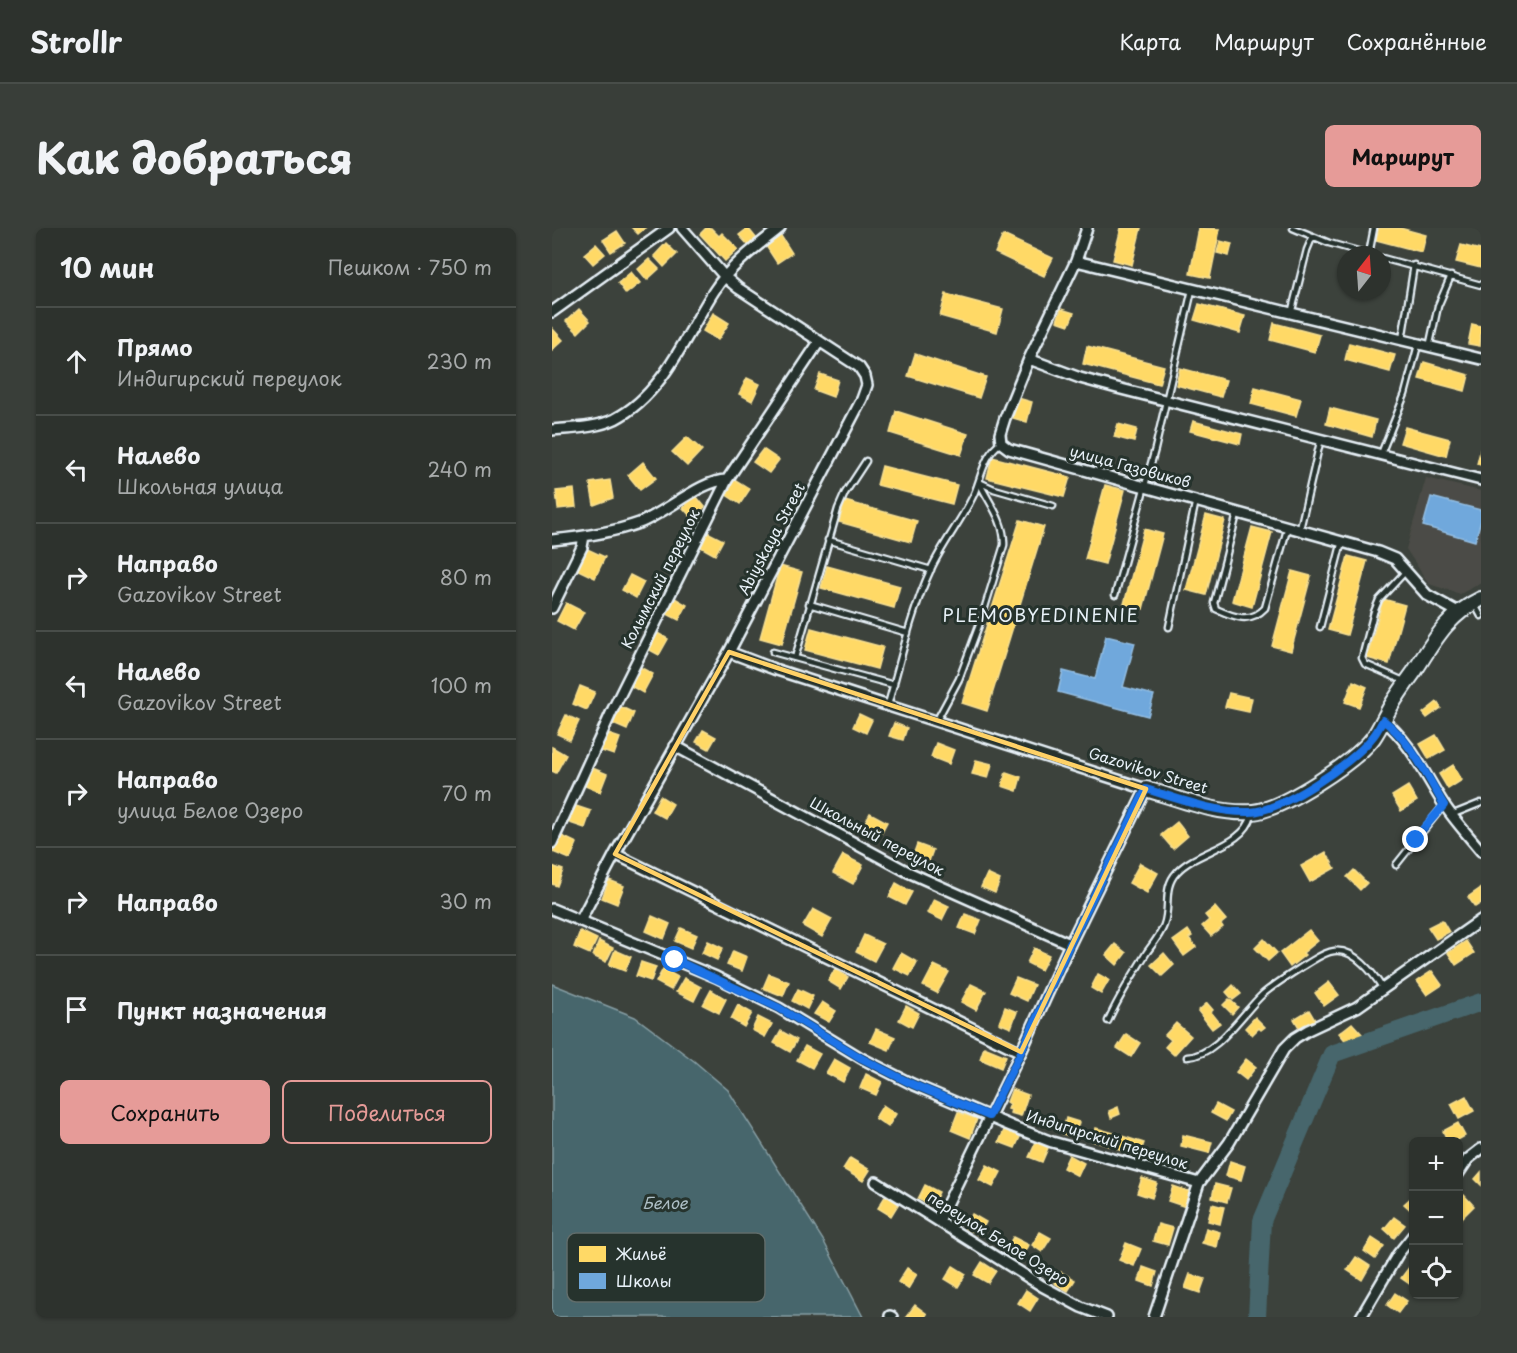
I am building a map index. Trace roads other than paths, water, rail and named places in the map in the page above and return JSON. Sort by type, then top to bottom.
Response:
[{"type":"street","points":[[552,312],[669,228]]},
{"type":"street","name":"Abiyskaya Street","points":[[580,921],[615,854],[729,652],[862,399],[867,385],[865,376],[859,368],[725,277],[683,228]]},
{"type":"street","points":[[552,430],[612,420],[635,405],[671,363],[725,277],[780,228]]},
{"type":"street","points":[[1001,443],[1000,434],[1005,418],[1029,359],[1076,261],[1088,228]]},
{"type":"street","points":[[1076,261],[1481,359]]},
{"type":"street","name":"Колымский переулок","points":[[552,843],[618,698],[727,480],[819,342]]},
{"type":"street","points":[[1029,359],[1080,378],[1481,480]]},
{"type":"street","name":"улица Газовиков","points":[[1001,443],[1009,449],[1386,555],[1395,559],[1407,570],[1427,595],[1458,612]]},
{"type":"street","points":[[552,540],[613,531],[642,522],[702,488],[727,480]]},
{"type":"street","points":[[552,608],[582,547],[584,536]]},
{"type":"street","name":"Gazovikov Street","points":[[729,652],[774,669],[1146,789],[1215,808],[1252,812],[1263,811],[1292,798],[1355,756],[1373,738],[1445,624],[1458,612],[1478,600]]},
{"type":"street","points":[[1383,720],[1400,735],[1444,805],[1481,851]]},
{"type":"street","name":"Школьный переулок","points":[[675,746],[908,872],[1070,944]]},
{"type":"street","points":[[939,1221],[1146,789]]},
{"type":"street","points":[[615,854],[1021,1052]]},
{"type":"street","name":"Индигирский переулок","points":[[552,909],[716,977],[779,1008],[861,1058],[912,1084],[1052,1142],[1200,1183]]},
{"type":"street","points":[[1154,1317],[1200,1183],[1229,1143],[1284,1049],[1294,1038],[1357,1007],[1481,920]]},
{"type":"street","points":[[1463,1166],[1468,1159],[1481,1149]]},
{"type":"street","name":"переулок Белое Озеро","points":[[876,1182],[1042,1286],[1081,1307],[1107,1317]]},
{"type":"street","points":[[1360,1317],[1409,1239]]},
{"type":"lane","points":[[1293,228],[1312,238],[1339,246]]},
{"type":"lane","points":[[1371,246],[1374,228]]},
{"type":"lane","points":[[1291,314],[1312,238]]},
{"type":"lane","points":[[1391,260],[1481,285]]},
{"type":"lane","points":[[1402,341],[1414,266]]},
{"type":"lane","points":[[1429,348],[1438,306],[1451,276]]},
{"type":"lane","points":[[1115,595],[1155,449],[1192,290]]},
{"type":"lane","points":[[1382,454],[1405,394],[1418,345]]},
{"type":"lane","points":[[1300,530],[1321,438]]},
{"type":"lane","points":[[888,705],[908,633],[931,570],[980,482],[987,458],[993,448],[1001,443]]},
{"type":"lane","points":[[795,658],[838,509],[866,461]]},
{"type":"lane","points":[[980,482],[994,489],[1053,506]]},
{"type":"lane","points":[[937,720],[958,679],[981,620],[1004,545],[1004,533],[1000,520],[980,482]]},
{"type":"lane","points":[[1169,627],[1196,500]]},
{"type":"lane","points":[[1238,512],[1214,603],[1216,609],[1229,614],[1248,618],[1258,615],[1265,608],[1288,526]]},
{"type":"lane","points":[[828,540],[931,570]]},
{"type":"lane","points":[[1320,627],[1341,541]]},
{"type":"lane","points":[[1407,570],[1379,600],[1362,658],[1365,664],[1407,682]]},
{"type":"lane","points":[[1478,600],[1481,616]]},
{"type":"lane","points":[[809,604],[908,633]]},
{"type":"lane","points":[[773,652],[894,685]]},
{"type":"lane","points":[[1452,815],[1481,803]]},
{"type":"lane","points":[[1396,865],[1444,805]]},
{"type":"lane","points":[[1108,1021],[1123,991],[1164,926],[1169,882],[1190,861],[1231,840],[1243,831],[1252,812]]},
{"type":"lane","points":[[1187,1057],[1197,1057],[1215,1045],[1264,993],[1320,956],[1335,950],[1349,953],[1363,964],[1383,988]]},
{"type":"water","name":"Белое","points":[[552,984],[635,1017],[694,1061],[728,1090],[823,1240],[863,1317],[552,1317]]},
{"type":"waterway","points":[[1257,1317],[1262,1221],[1332,1054],[1481,1002]]},
{"type":"district","name":"PLEMOBYEDINENIE","points":[[1041,616]]}]
